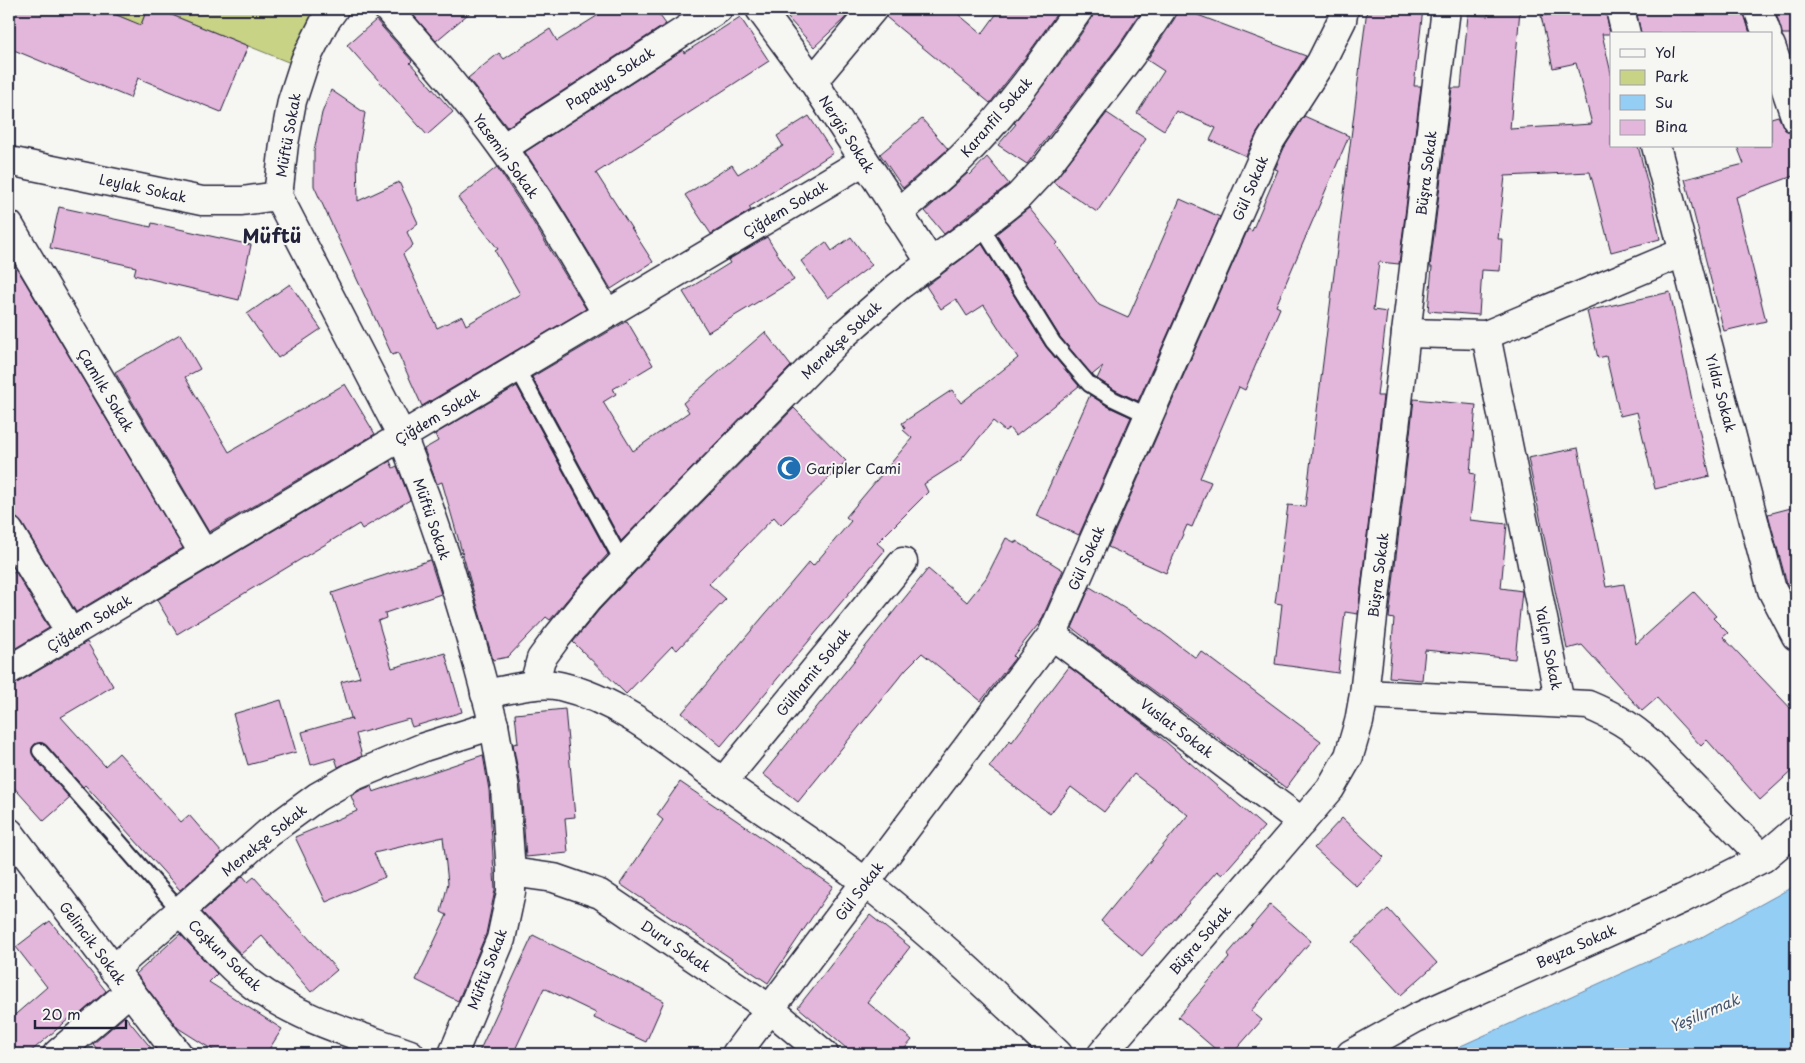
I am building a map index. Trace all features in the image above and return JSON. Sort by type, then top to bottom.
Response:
[{"type":"street","name":"Müftü Sokak","points":[[334,9],[324,23],[305,60],[292,101],[284,144],[278,196],[402,436],[449,566],[494,725],[505,788],[511,892],[501,939],[453,1054]]},
{"type":"street","name":"Yasemin Sokak","points":[[388,9],[461,93],[503,148],[547,212],[607,314]]},
{"type":"street","name":"Papatya Sokak","points":[[503,148],[718,9]]},
{"type":"street","name":"Nergis Sokak","points":[[760,9],[813,81],[931,263]]},
{"type":"street","points":[[813,81],[873,9]]},
{"type":"street","name":"Karanfil Sokak","points":[[898,214],[962,157],[995,120],[1030,79],[1079,9]]},
{"type":"street","name":"Menekşe Sokak","points":[[534,685],[541,659],[587,600],[841,337],[898,286],[1019,196],[1046,167],[1132,54],[1162,9]]},
{"type":"street","name":"Gül Sokak","points":[[736,1054],[1052,635],[1270,141],[1321,62],[1342,20],[1344,9]]},
{"type":"street","name":"Büşra Sokak","points":[[1102,1054],[1330,789],[1348,756],[1359,722],[1364,694],[1446,9]]},
{"type":"street","points":[[1620,9],[1626,32]]},
{"type":"street","points":[[1758,9],[1766,32]]},
{"type":"street","points":[[1772,49],[1796,119]]},
{"type":"street","name":"Yıldız Sokak","points":[[1657,148],[1772,590],[1796,636]]},
{"type":"street","name":"Leylak Sokak","points":[[9,161],[202,201],[242,201],[278,196]]},
{"type":"street","name":"Çiğdem Sokak","points":[[9,670],[864,161]]},
{"type":"street","name":"Çamlık Sokak","points":[[9,225],[204,554]]},
{"type":"street","points":[[1406,333],[1486,335],[1684,252]]},
{"type":"street","name":"Yalçın Sokak","points":[[1486,335],[1560,703],[1588,705],[1611,714],[1633,728],[1763,858]]},
{"type":"street","points":[[9,531],[70,634]]},
{"type":"street","name":"Gülhamit Sokak","points":[[723,782],[903,562]]},
{"type":"street","name":"Vuslat Sokak","points":[[1052,635],[1302,822]]},
{"type":"street","points":[[485,694],[534,685],[558,685],[582,692],[616,708],[671,742],[723,782],[866,882],[985,986],[1058,1054]]},
{"type":"street","points":[[1364,694],[1560,703]]},
{"type":"street","name":"Menekşe Sokak","points":[[57,1054],[122,981],[180,911],[268,833],[317,797],[352,777],[424,747],[494,725]]},
{"type":"street","name":"Beyza Sokak","points":[[1351,1054],[1416,1018],[1682,899],[1763,858],[1796,830]]},
{"type":"street","name":"Gelincik Sokak","points":[[9,832],[178,1054]]},
{"type":"street","name":"Duru Sokak","points":[[511,872],[554,878],[600,894],[770,1009],[824,1054]]},
{"type":"street","name":"Coşkun Sokak","points":[[180,911],[251,984],[274,1000],[305,1015],[410,1054]]},
{"type":"lane","points":[[981,226],[1053,342],[1089,384],[1113,399],[1149,416]]},
{"type":"lane","points":[[517,368],[622,563]]},
{"type":"lane","points":[[40,751],[180,911]]},
{"type":"shaded area","points":[[1758,9],[1796,9],[1796,119],[1772,50],[1772,32],[1766,32]]},
{"type":"green space","points":[[102,9],[147,9],[136,37],[127,33],[131,21]]},
{"type":"green space","points":[[157,9],[334,9],[303,68]]},
{"type":"water","name":"Yeşilırmak","points":[[1796,885],[1796,1054],[1443,1054],[1700,938]]},
{"type":"building","points":[[9,9],[102,9],[141,25],[147,9],[157,9],[248,46],[221,112],[138,78],[130,98],[9,48]]},
{"type":"building","points":[[408,9],[474,9],[436,41]]},
{"type":"building","points":[[608,9],[655,9],[666,24],[507,127],[468,78],[499,53],[504,59],[550,29],[557,41]]},
{"type":"building","points":[[780,9],[853,9],[814,47]]},
{"type":"building","points":[[888,9],[952,9],[982,34],[1000,9],[1060,9],[990,103],[886,17]]},
{"type":"building","points":[[1094,9],[1143,9],[1119,45],[1027,164],[998,145],[1016,124],[1014,123],[1065,57],[1092,18]]},
{"type":"building","points":[[1177,9],[1182,9],[1306,56],[1257,133],[1246,156],[1210,140],[1216,128],[1176,111],[1164,130],[1137,113],[1164,71],[1147,60],[1175,18]]},
{"type":"building","points":[[1367,9],[1423,9],[1414,86],[1421,86],[1399,264],[1379,262],[1373,310],[1387,312],[1377,396],[1383,396],[1358,614],[1345,612],[1338,673],[1275,664],[1282,604],[1275,603],[1288,505],[1305,507]]},
{"type":"building","points":[[1488,9],[1520,9],[1510,129],[1592,124],[1576,63],[1553,68],[1541,16],[1574,9],[1605,9],[1610,34],[1602,34],[1610,69],[1610,148],[1639,148],[1660,239],[1611,252],[1590,172],[1505,176],[1498,239],[1502,239],[1500,271],[1482,270],[1479,315],[1428,311],[1432,267],[1430,267],[1452,88],[1461,88],[1468,15],[1488,16]]},
{"type":"building","points":[[1636,9],[1743,9],[1749,32],[1641,32]]},
{"type":"building","points":[[1775,9],[1796,9],[1796,34],[1782,34]]},
{"type":"building","points":[[740,17],[769,61],[596,173],[653,262],[611,289],[557,200],[525,152],[683,50],[684,53]]},
{"type":"building","points":[[376,20],[412,61],[410,63],[453,112],[427,135],[347,45]]},
{"type":"building","points":[[331,90],[365,113],[357,158],[358,201],[399,182],[418,223],[407,232],[413,245],[403,254],[437,328],[462,316],[466,325],[520,294],[495,251],[498,249],[458,198],[497,167],[586,309],[422,406],[398,353],[392,355],[314,186],[314,151],[322,113]]},
{"type":"building","points":[[1107,113],[1146,139],[1097,212],[1053,182]]},
{"type":"building","points":[[809,116],[833,153],[749,207],[751,210],[711,234],[685,195],[732,165],[738,174],[783,146],[777,136]]},
{"type":"building","points":[[1304,116],[1349,136],[1276,306],[1280,308],[1245,390],[1239,387],[1200,478],[1211,482],[1192,527],[1187,525],[1166,573],[1108,547],[1248,229],[1252,231],[1278,170],[1275,169],[1284,148]]},
{"type":"building","points":[[1778,116],[1785,130],[1796,134],[1796,175],[1736,197],[1766,321],[1724,331],[1685,179],[1744,164],[1738,148],[1772,148],[1772,118]]},
{"type":"building","points":[[922,119],[948,149],[903,188],[880,154]]},
{"type":"building","points":[[987,157],[1009,184],[944,234],[925,211],[968,173],[970,175]]},
{"type":"building","points":[[1180,199],[1220,217],[1138,401],[1097,379],[1103,366],[1092,375],[1060,337],[996,234],[1029,208],[1058,243],[1056,245],[1099,305],[1128,318]]},
{"type":"building","points":[[59,207],[151,227],[152,223],[251,245],[239,300],[134,275],[136,267],[50,248]]},
{"type":"building","points":[[767,237],[794,280],[708,332],[683,292],[730,263],[728,260]]},
{"type":"building","points":[[851,237],[872,265],[828,298],[801,261],[826,242],[832,251]]},
{"type":"building","points":[[982,244],[1046,347],[1079,386],[1016,436],[1009,428],[1005,431],[993,421],[960,461],[924,484],[928,492],[877,543],[885,550],[721,746],[682,713],[809,562],[813,566],[851,521],[846,517],[912,438],[903,430],[905,428],[902,423],[952,390],[961,403],[1018,358],[984,305],[967,316],[956,299],[941,309],[926,286]]},
{"type":"building","points":[[9,255],[183,548],[76,612],[22,523],[14,517],[9,508]]},
{"type":"building","points":[[290,284],[321,329],[278,358],[247,314]]},
{"type":"building","points":[[1670,292],[1710,476],[1655,489],[1637,412],[1620,416],[1606,356],[1598,358],[1587,311]]},
{"type":"building","points":[[627,321],[653,365],[613,389],[616,394],[603,402],[633,451],[689,412],[683,403],[765,332],[791,366],[621,541],[532,377]]},
{"type":"building","points":[[180,334],[200,369],[185,377],[229,452],[345,384],[375,434],[209,532],[115,372]]},
{"type":"building","points":[[517,386],[608,554],[550,620],[546,617],[508,657],[493,660],[442,482],[437,484],[424,449],[438,441],[435,434]]},
{"type":"building","points":[[1090,395],[1109,407],[1131,417],[1079,535],[1036,516]]},
{"type":"building","points":[[1414,399],[1476,405],[1470,473],[1475,474],[1470,520],[1507,524],[1501,588],[1522,591],[1515,659],[1425,650],[1422,680],[1389,677],[1394,619],[1389,618]]},
{"type":"building","points":[[794,408],[846,461],[781,525],[774,517],[709,584],[726,599],[677,650],[672,646],[626,694],[573,642],[599,610],[663,542]]},
{"type":"building","points":[[1578,448],[1606,587],[1624,584],[1636,644],[1694,592],[1716,616],[1713,618],[1728,633],[1723,637],[1796,714],[1796,767],[1760,800],[1707,740],[1701,746],[1657,698],[1642,711],[1582,645],[1567,649],[1528,458]]},
{"type":"building","points":[[390,461],[393,468],[397,466],[410,500],[362,529],[359,524],[177,634],[157,600]]},
{"type":"building","points":[[1791,508],[1796,530],[1796,599],[1794,599],[1787,584],[1768,514]]},
{"type":"building","points":[[1006,538],[1016,543],[1016,541],[1063,570],[1041,621],[981,701],[922,653],[906,669],[798,802],[763,774],[928,569],[967,602],[986,578]]},
{"type":"building","points":[[430,560],[441,594],[385,613],[386,618],[378,621],[392,668],[445,653],[462,712],[412,727],[409,719],[356,734],[362,756],[338,767],[335,758],[311,765],[302,732],[351,718],[352,721],[341,682],[360,677],[332,593]]},
{"type":"building","points":[[15,571],[49,628],[9,652],[9,575]]},
{"type":"building","points":[[1090,587],[1153,626],[1196,658],[1201,651],[1321,741],[1286,788],[1088,642],[1072,628]]},
{"type":"building","points":[[87,642],[113,686],[61,717],[105,766],[119,753],[181,822],[189,815],[222,853],[180,890],[85,785],[83,787],[43,743],[35,744],[32,748],[32,753],[70,798],[44,821],[9,782],[9,686]]},
{"type":"building","points":[[1069,667],[1151,729],[1264,827],[1222,875],[1217,871],[1142,956],[1101,921],[1188,815],[1134,774],[1104,812],[1071,787],[1050,814],[989,767],[1010,740],[1012,742]]},
{"type":"building","points":[[281,700],[296,752],[248,765],[233,714]]},
{"type":"building","points":[[565,709],[575,817],[565,818],[568,853],[526,857],[521,787],[513,744],[518,743],[515,714]]},
{"type":"building","points":[[483,755],[489,790],[495,890],[486,934],[458,1001],[416,980],[447,915],[441,912],[448,883],[443,837],[374,853],[385,877],[326,902],[295,837],[357,811],[351,796],[359,791],[371,786],[373,792]]},
{"type":"building","points":[[680,782],[833,886],[768,983],[620,884],[663,820],[657,815]]},
{"type":"building","points":[[1342,818],[1384,857],[1356,886],[1314,848]]},
{"type":"building","points":[[243,876],[248,882],[254,877],[337,970],[311,992],[262,936],[241,954],[202,912]]},
{"type":"building","points":[[1270,905],[1311,941],[1251,1011],[1262,1020],[1232,1054],[1221,1054],[1178,1017],[1229,958],[1227,955]]},
{"type":"building","points":[[1388,909],[1437,963],[1401,995],[1352,942]]},
{"type":"building","points":[[870,915],[910,947],[867,1002],[912,1040],[900,1054],[853,1054],[798,1007]]},
{"type":"building","points":[[50,921],[106,991],[74,1019],[71,1017],[28,1054],[9,1054],[9,1020],[47,987],[16,947]]},
{"type":"building","points":[[180,934],[217,974],[209,982],[282,1029],[266,1054],[219,1054],[178,1028],[136,974]]},
{"type":"building","points":[[533,935],[664,1001],[646,1042],[594,1018],[596,1013],[544,988],[513,1054],[478,1054]]},
{"type":"building","points":[[125,1016],[156,1054],[101,1054],[93,1044]]},
{"type":"place","name":"Garipler Cami","points":[[789,468]]},
{"type":"district","name":"Müftü","points":[[272,235]]}]
